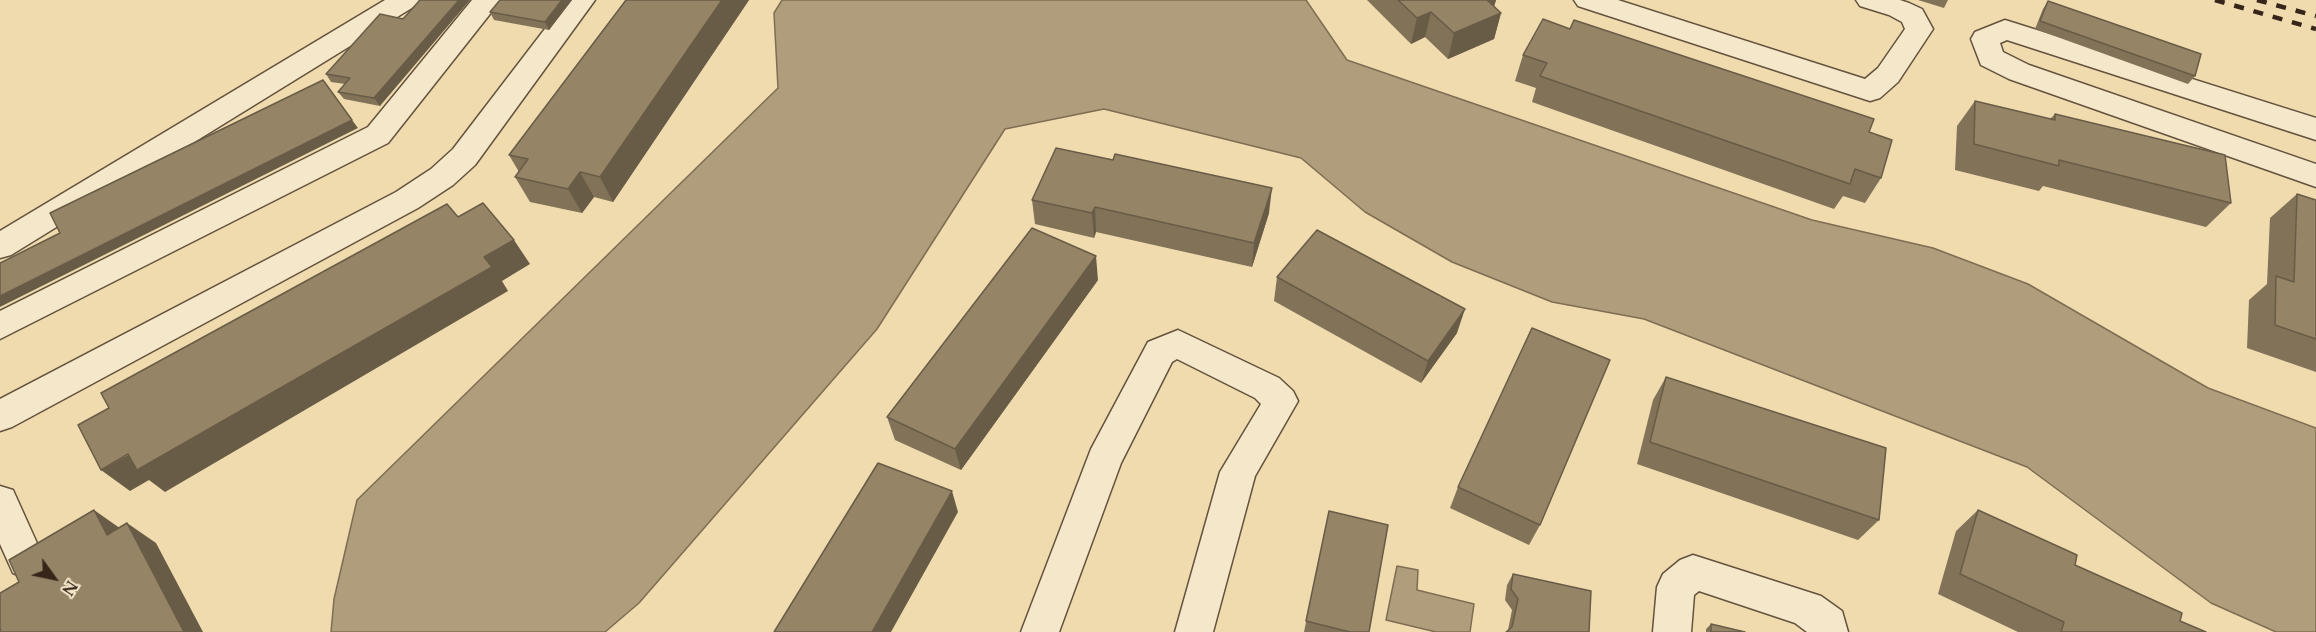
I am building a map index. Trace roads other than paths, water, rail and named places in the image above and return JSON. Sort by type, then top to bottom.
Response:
[{"type":"lane","points":[[0,246],[405,0]]},
{"type":"lane","points":[[0,326],[378,135],[487,0]]},
{"type":"lane","points":[[0,416],[406,200],[442,177],[464,157],[581,0]]},
{"type":"lane","points":[[1588,0],[1870,91],[1888,75],[1919,29],[1912,16],[1899,9],[1870,0]]},
{"type":"lane","points":[[2316,129],[2005,29],[1985,39],[1991,58],[2019,72],[2316,176]]},
{"type":"lane","points":[[1040,632],[1104,460],[1160,352],[1178,344],[1267,388],[1281,400],[1238,472],[1194,632]]},
{"type":"lane","points":[[0,502],[26,561]]},
{"type":"lane","points":[[1672,632],[1676,587],[1693,573],[1807,609],[1828,624],[1829,632]]},
{"type":"railway","points":[[2215,0],[2316,29]]},
{"type":"railway","points":[[2257,0],[2316,16]]}]
